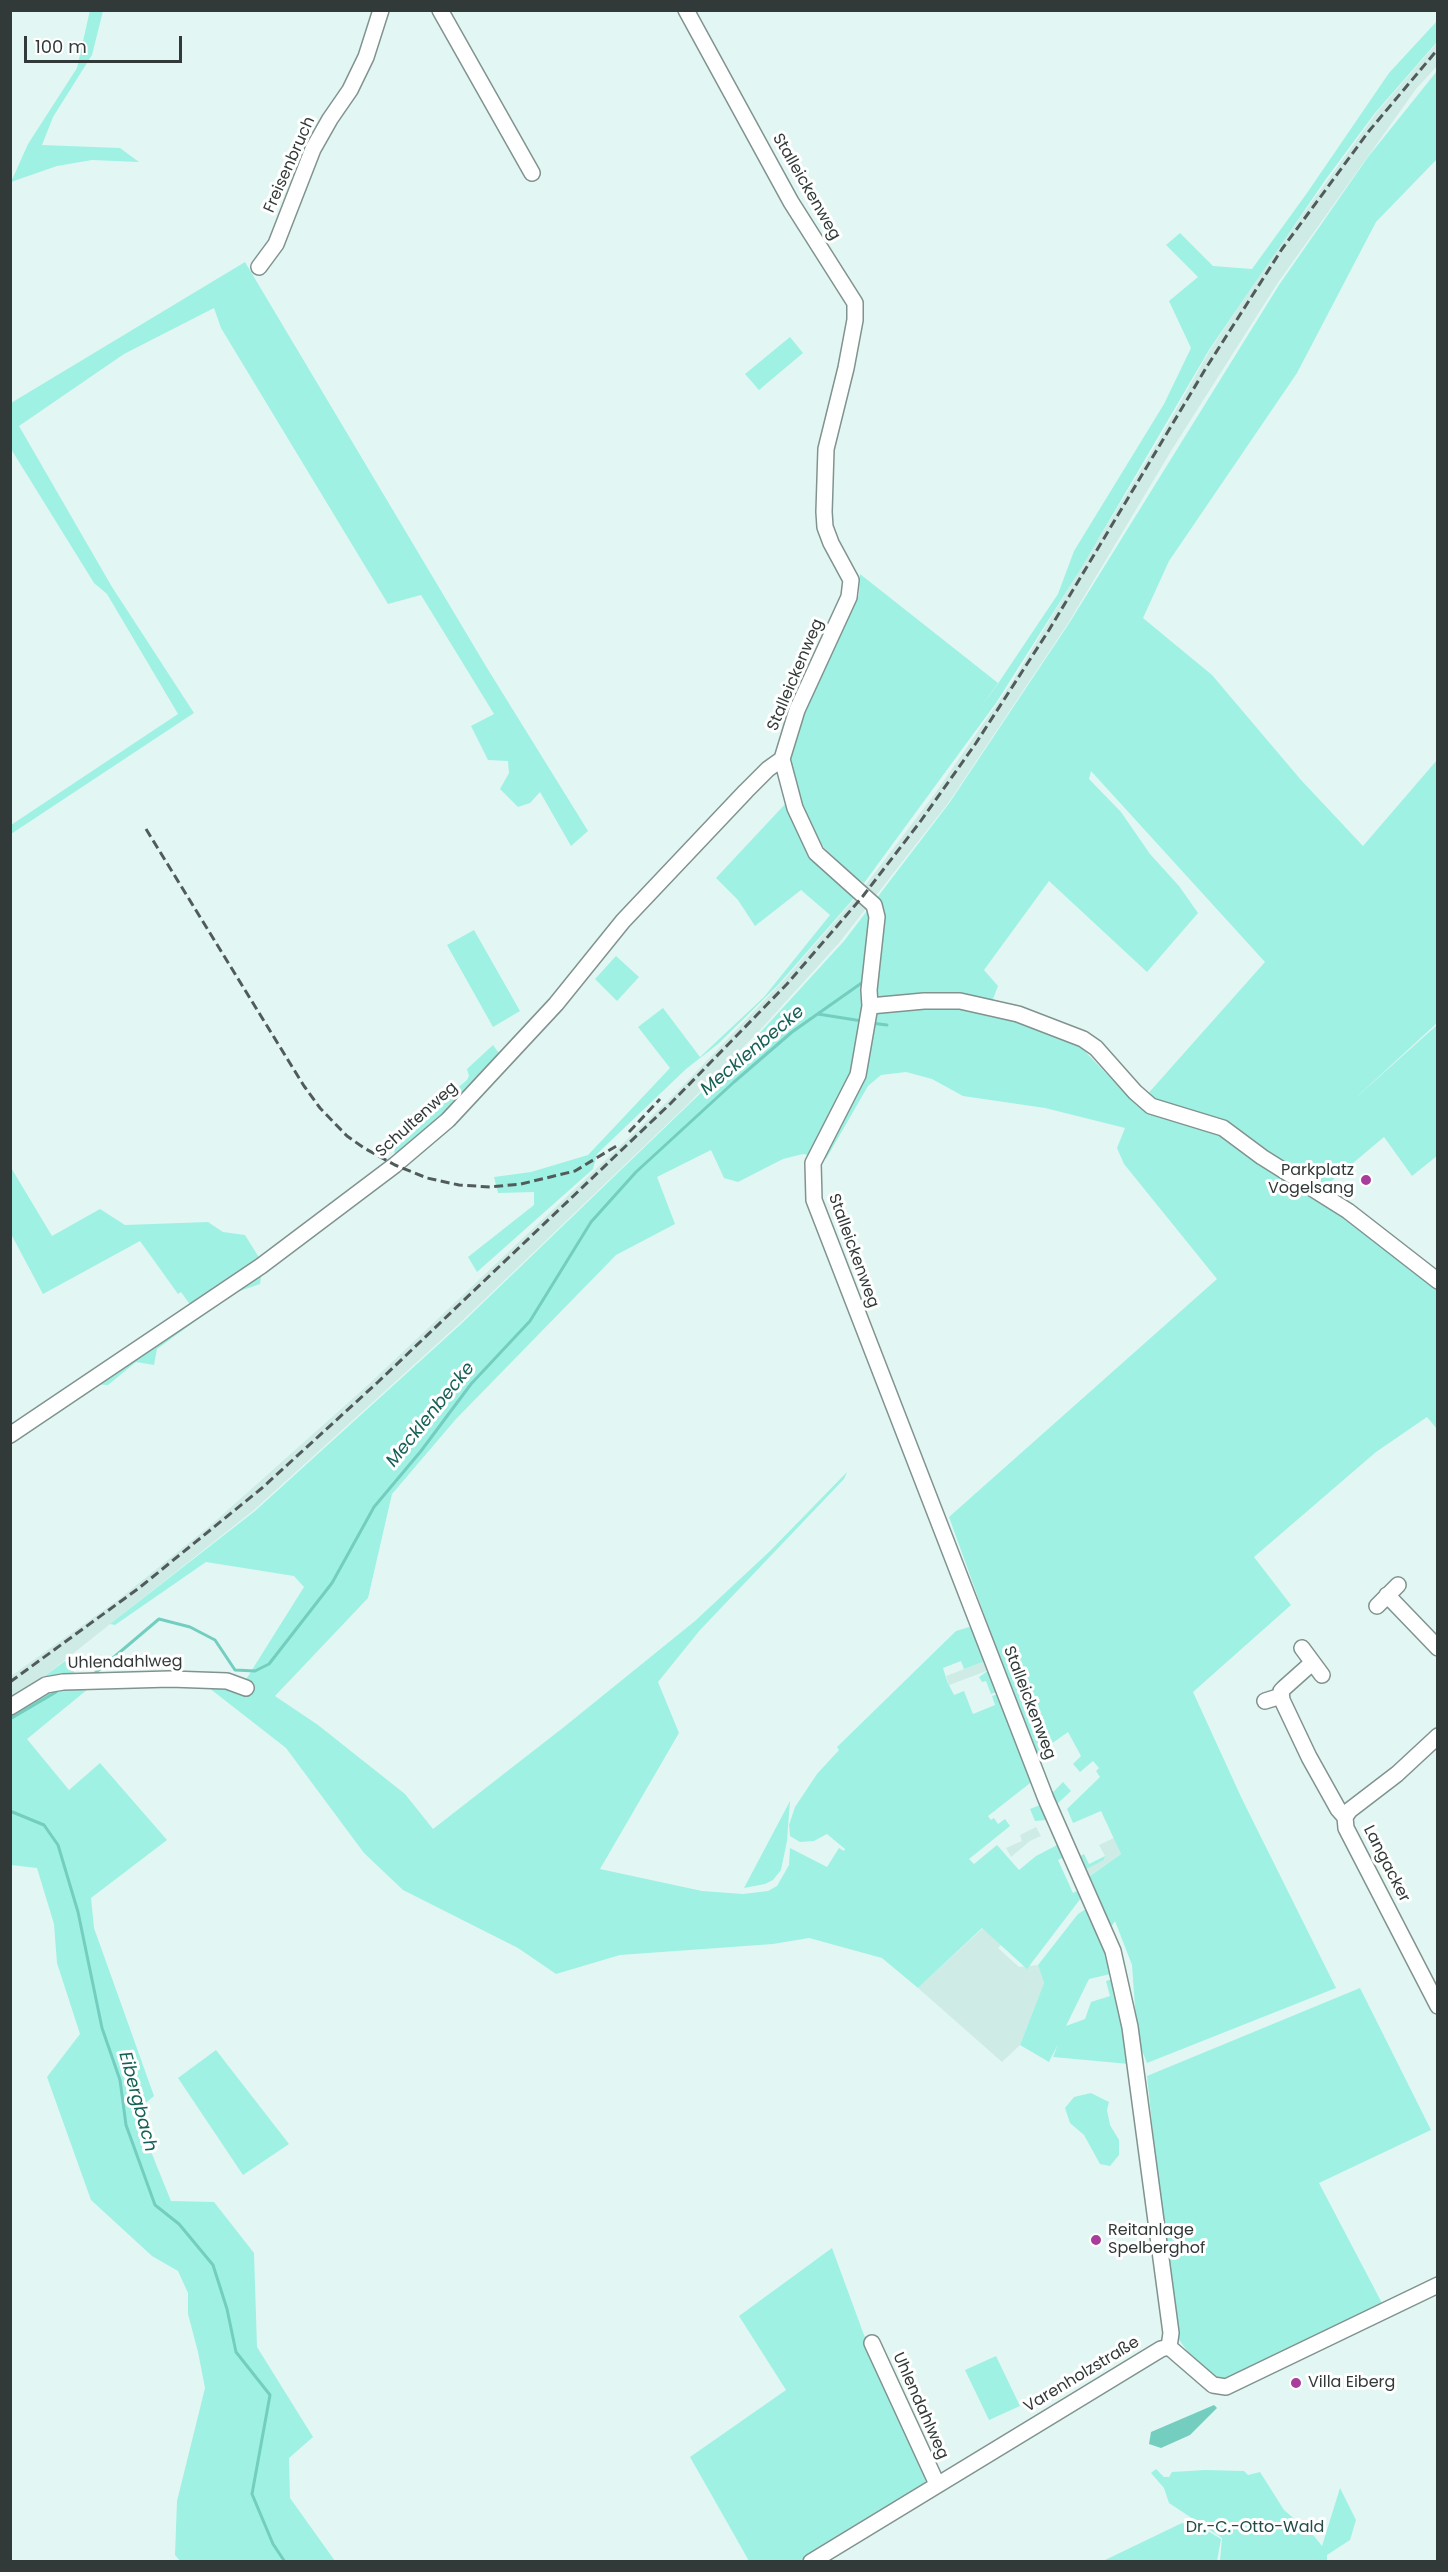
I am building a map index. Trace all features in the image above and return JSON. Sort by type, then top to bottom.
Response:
[{"type":"street","name":"Freisenbruch","points":[[259,267],[276,244],[313,148],[330,118],[350,90],[362,65],[381,10]]},
{"type":"street","points":[[440,10],[532,173]]},
{"type":"street","name":"Stalleickenweg","points":[[686,10],[791,202],[855,303],[855,321],[846,368],[826,449],[824,512],[825,527],[831,543],[851,580],[849,597],[797,711],[782,759],[795,808],[816,853],[877,910],[878,924],[869,990],[868,1018],[858,1075],[813,1163],[814,1200],[1046,1799],[1113,1951],[1130,2027],[1171,2333],[1169,2347]]},
{"type":"street","name":"Schultenweg","points":[[10,1435],[261,1266],[394,1165],[448,1120],[556,1004],[623,921],[746,790],[782,759]]},
{"type":"street","points":[[868,1018],[924,1001],[960,1001],[1018,1014],[1083,1039],[1096,1048],[1135,1092],[1151,1106],[1223,1128],[1262,1157],[1348,1211],[1437,1281]]},
{"type":"street","points":[[1387,1595],[1437,1648]]},
{"type":"street","points":[[1302,1648],[1317,1669],[1284,1688],[1281,1696],[1310,1757],[1338,1809],[1345,1817]]},
{"type":"street","name":"Uhlendahlweg","points":[[10,1707],[33,1691],[60,1683],[170,1679],[227,1681],[246,1688]]},
{"type":"street","points":[[1265,1701],[1281,1696]]},
{"type":"street","name":"Langacker","points":[[1437,1736],[1397,1773],[1350,1809],[1345,1817],[1346,1828],[1437,2005]]},
{"type":"street","points":[[1169,2347],[1214,2385],[1226,2387],[1437,2285]]},
{"type":"street","name":"Uhlendahlweg","points":[[872,2343],[937,2484]]},
{"type":"street","name":"Varenholzstraße","points":[[811,2562],[1161,2349],[1169,2347]]},
{"type":"shaded area","points":[[1437,43],[1437,66],[1416,89],[1277,284],[1171,451],[1067,625],[949,802],[839,943],[761,1029],[685,1107],[460,1323],[254,1510],[32,1686],[11,1700],[11,1676],[118,1600],[211,1525],[368,1385],[674,1095],[783,981],[858,895],[934,795],[1012,682],[1157,443],[1210,350],[1279,247],[1377,112]]},
{"type":"shaded area","points":[[988,1660],[992,1669],[949,1685],[946,1676]]},
{"type":"shaded area","points":[[1036,1827],[1041,1836],[1030,1841],[1011,1857],[1006,1848],[1022,1841],[1020,1835]]},
{"type":"shaded area","points":[[1114,1838],[1121,1854],[1088,1877],[1085,1870],[1104,1860],[1105,1856],[1099,1845]]},
{"type":"shaded area","points":[[983,1928],[1001,1945],[998,1948],[1019,1967],[1038,1965],[1044,1983],[1020,2045],[1002,2062],[918,1988]]},
{"type":"shaded area","points":[[1214,2405],[1217,2408],[1190,2435],[1161,2448],[1149,2444],[1151,2432]]},
{"type":"green space","points":[[90,10],[103,11],[92,55],[53,117],[42,145],[120,148],[139,162],[92,160],[57,166],[11,182],[28,144],[77,68]]},
{"type":"green space","points":[[1437,21],[1437,42],[1375,113],[1326,179],[1209,350],[1082,567],[996,703],[864,883],[855,877],[811,835],[788,761],[809,694],[859,595],[860,574],[998,683],[977,712],[997,685],[1058,594],[1074,551],[1164,404],[1191,348],[1169,301],[1198,277],[1166,245],[1180,233],[1213,266],[1252,269],[1389,73]]},
{"type":"green space","points":[[1437,71],[1437,159],[1376,222],[1297,373],[1169,561],[1143,618],[1212,675],[1301,780],[1363,846],[1437,760],[1437,1023],[1350,1103],[1437,1025],[1437,1156],[1412,1176],[1384,1137],[1321,1190],[1437,1289],[1437,1429],[1427,1417],[1376,1452],[1254,1557],[1291,1605],[1193,1692],[1242,1799],[1336,1988],[1147,2063],[1141,2048],[1136,2021],[1132,1965],[1115,1921],[1109,1930],[1087,1882],[1090,1876],[1121,1854],[1101,1811],[1073,1823],[1067,1809],[1100,1777],[1096,1771],[1099,1768],[1093,1761],[1080,1772],[1073,1764],[1081,1756],[1068,1732],[1037,1754],[1015,1700],[949,1517],[1217,1279],[1124,1164],[1117,1148],[1125,1128],[1045,1108],[963,1096],[932,1079],[906,1072],[881,1075],[868,1086],[826,1159],[803,1154],[783,1159],[738,1182],[724,1178],[711,1150],[657,1177],[675,1224],[616,1255],[456,1419],[392,1494],[368,1598],[275,1696],[318,1725],[405,1794],[433,1829],[695,1621],[770,1551],[847,1472],[844,1479],[700,1630],[658,1682],[679,1733],[600,1869],[702,1891],[743,1894],[768,1891],[777,1886],[789,1865],[790,1848],[827,1867],[839,1848],[844,1851],[845,1849],[827,1834],[814,1841],[800,1842],[790,1836],[789,1825],[795,1807],[817,1774],[839,1750],[837,1747],[956,1631],[969,1627],[974,1629],[988,1660],[964,1669],[961,1661],[943,1668],[947,1681],[954,1695],[964,1691],[973,1714],[995,1705],[992,1696],[1001,1693],[1034,1780],[988,1816],[991,1820],[994,1818],[998,1824],[1005,1819],[1010,1826],[969,1859],[974,1864],[997,1845],[1019,1870],[1036,1856],[1059,1844],[1066,1856],[1058,1860],[1073,1893],[1081,1889],[1081,1898],[1027,1969],[982,1928],[918,1988],[882,1958],[809,1938],[773,1944],[620,1955],[556,1974],[518,1948],[403,1890],[364,1853],[286,1748],[204,1684],[240,1689],[304,1587],[294,1576],[206,1562],[115,1625],[110,1624],[255,1511],[461,1324],[736,1059],[844,941],[950,802],[1068,625],[1279,285],[1368,157]],"holes":[[[1091,771],[1265,962],[1137,1106],[1080,1046],[1045,1029],[964,1006],[872,1008],[924,1000],[993,999],[998,986],[984,970],[1049,881],[1147,972],[1198,913],[1179,886],[1150,854],[1121,812],[1089,779]]]},
{"type":"green space","points":[[245,262],[487,668],[588,831],[571,846],[540,792],[530,803],[518,807],[500,789],[509,773],[508,761],[488,760],[471,726],[494,714],[421,595],[388,604],[221,328],[214,308],[124,354],[19,426],[112,587],[194,713],[11,834],[11,825],[178,714],[107,594],[94,583],[11,449],[11,403]]},
{"type":"green space","points":[[790,337],[803,353],[759,390],[745,374]]},
{"type":"green space","points":[[787,802],[855,897],[778,985],[718,1044],[686,1069],[597,1154],[593,1169],[477,1272],[468,1257],[534,1205],[534,1192],[498,1193],[494,1177],[531,1172],[588,1155],[670,1068],[638,1027],[663,1008],[700,1057],[764,997],[830,915],[801,890],[755,926],[738,900],[716,878]]},
{"type":"green space","points":[[474,930],[520,1011],[493,1027],[447,945]]},
{"type":"green space","points":[[616,956],[639,977],[617,1001],[595,979]]},
{"type":"green space","points":[[493,1045],[501,1056],[395,1164],[394,1141],[467,1080],[469,1076],[467,1069]]},
{"type":"green space","points":[[10,1166],[52,1236],[100,1209],[125,1225],[208,1222],[223,1232],[245,1235],[263,1264],[260,1284],[234,1293],[157,1349],[154,1365],[136,1362],[108,1385],[88,1384],[194,1310],[181,1292],[178,1294],[140,1241],[43,1294],[11,1234]]},
{"type":"green space","points":[[65,1661],[88,1689],[27,1739],[69,1790],[100,1763],[167,1840],[91,1898],[94,1928],[154,2096],[135,2112],[171,2201],[214,2202],[254,2253],[257,2347],[313,2437],[289,2458],[290,2498],[335,2561],[181,2562],[175,2555],[177,2501],[205,2388],[188,2314],[188,2293],[178,2271],[152,2256],[91,2200],[47,2077],[80,2034],[57,1963],[54,1924],[37,1868],[11,1865],[11,1701]]},
{"type":"green space","points":[[989,1670],[999,1691],[991,1694],[986,1681],[982,1682],[979,1677]]},
{"type":"green space","points":[[1063,1782],[1071,1791],[1056,1805],[1051,1794]]},
{"type":"green space","points":[[790,1801],[787,1841],[781,1870],[773,1880],[765,1884],[744,1888]]},
{"type":"green space","points":[[1040,1805],[1046,1820],[1035,1821],[1030,1809]]},
{"type":"green space","points":[[1084,1854],[1089,1864],[1105,1856],[1104,1860],[1085,1870],[1079,1857]]},
{"type":"green space","points":[[1086,1909],[1092,1912],[1115,1973],[1089,1979],[1066,2026],[1085,2019],[1091,2002],[1110,1996],[1106,1981],[1116,1978],[1129,2064],[1053,2057],[1058,2044],[1049,2062],[1020,2045],[1044,1983],[1038,1965],[1078,1914]]},
{"type":"green space","points":[[1360,1988],[1431,2130],[1319,2183],[1383,2305],[1232,2381],[1216,2379],[1194,2360],[1174,2333],[1147,2076]]},
{"type":"green space","points":[[216,2050],[289,2144],[243,2175],[178,2078]]},
{"type":"green space","points":[[1091,2093],[1109,2102],[1107,2110],[1110,2125],[1119,2140],[1119,2155],[1110,2166],[1100,2164],[1084,2135],[1070,2123],[1065,2108],[1074,2097]]},
{"type":"green space","points":[[832,2248],[864,2335],[926,2477],[925,2484],[799,2561],[749,2561],[690,2457],[786,2390],[739,2316]]},
{"type":"green space","points":[[996,2356],[1020,2406],[989,2420],[965,2370]]},
{"type":"green space","name":"Dr.-C.-Otto-Wald","points":[[1156,2469],[1164,2477],[1169,2477],[1172,2472],[1205,2470],[1244,2471],[1248,2475],[1260,2472],[1284,2510],[1322,2546],[1340,2488],[1356,2520],[1350,2540],[1327,2555],[1327,2561],[1220,2561],[1222,2538],[1169,2503],[1164,2488],[1151,2473]]},
{"type":"green space","points":[[1182,2523],[1203,2528],[1221,2539],[1217,2561],[1103,2561]]},
{"type":"waterway","name":"Mecklenbecke","points":[[91,1674],[94,1674],[159,1619],[190,1627],[215,1640],[235,1670],[255,1671],[269,1664],[332,1583],[374,1507],[421,1451],[471,1384],[530,1321],[591,1222],[636,1172],[734,1082],[792,1032],[863,982]]},
{"type":"waterway","points":[[818,1014],[862,1021]]},
{"type":"waterway","points":[[871,1023],[887,1025]]},
{"type":"waterway","name":"Mecklenbecke","points":[[10,1719],[56,1692],[58,1687]]},
{"type":"waterway","name":"Eibergbach","points":[[10,1811],[44,1825],[58,1845],[78,1912],[102,2028],[120,2080],[126,2125],[155,2205],[179,2224],[213,2265],[227,2309],[236,2352],[270,2395],[252,2494],[273,2544],[285,2562]]},
{"type":"railway","points":[[10,1682],[139,1588],[262,1488],[378,1382],[671,1103],[787,984],[863,896],[920,822],[976,743],[1049,630],[1206,368],[1282,249],[1369,131],[1438,49]]},
{"type":"railway","points":[[146,829],[304,1086],[320,1108],[347,1136],[364,1148],[395,1165],[427,1178],[459,1185],[490,1187],[521,1184],[575,1171],[618,1145]]},
{"type":"railway","points":[[629,1132],[660,1099]]},
{"type":"place","name":"Parkplatz Vogelsang","points":[[1366,1180]]},
{"type":"place","name":"Reitanlage Spelberghof","points":[[1096,2240]]},
{"type":"place","name":"Villa Eiberg","points":[[1296,2383]]}]
